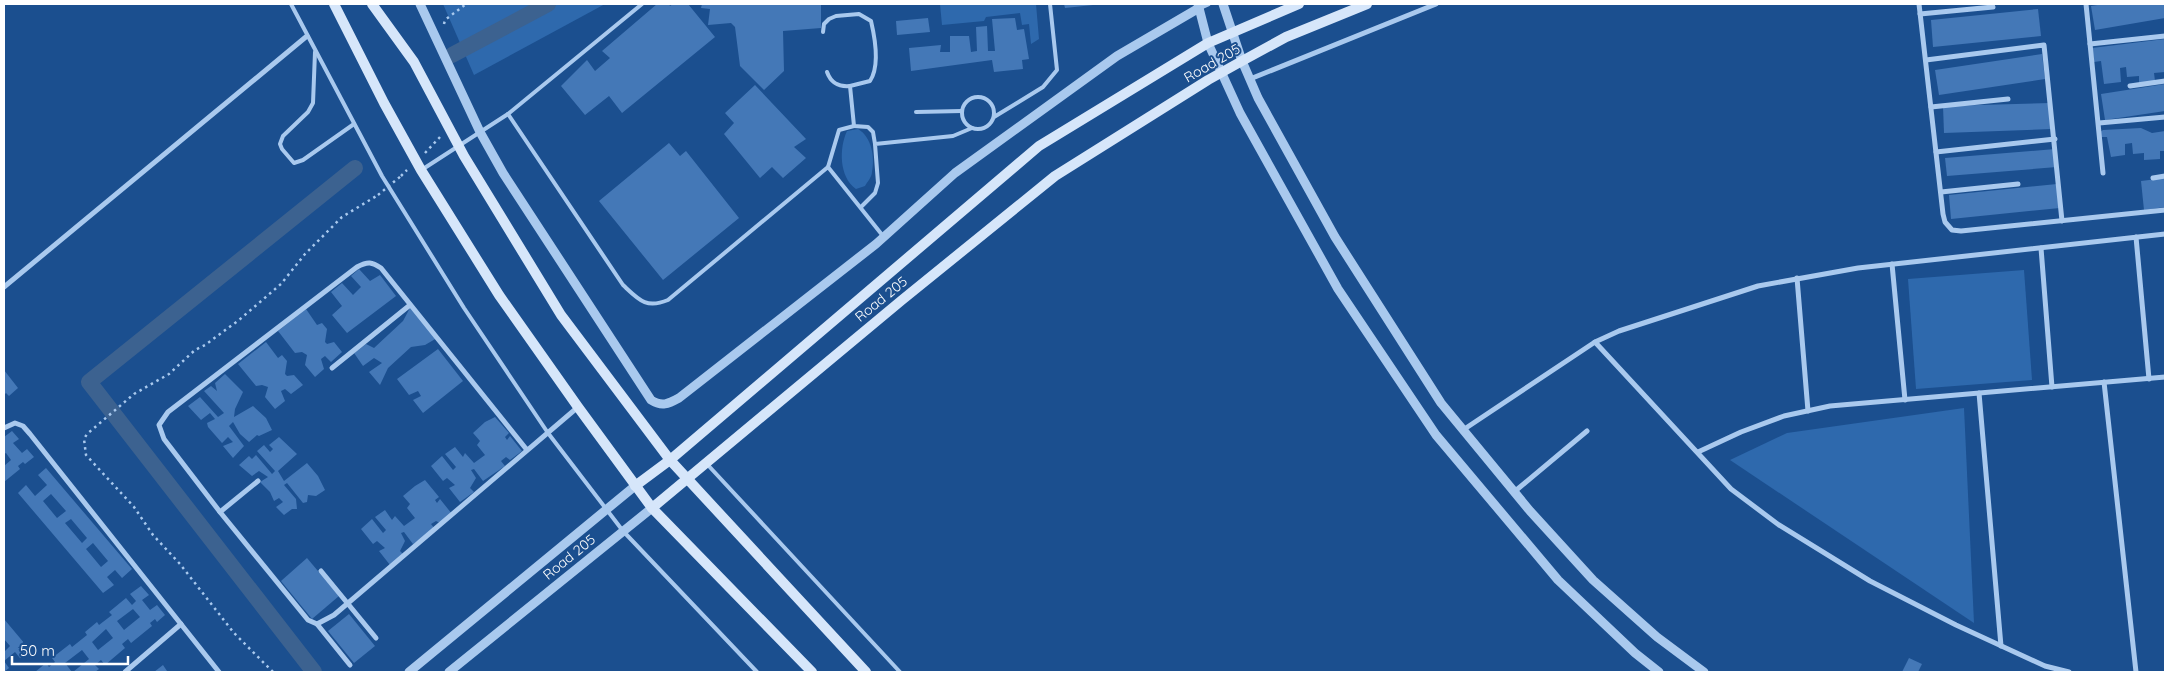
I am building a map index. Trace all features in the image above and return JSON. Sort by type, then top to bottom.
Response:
[{"type":"main road","points":[[334,4],[421,170],[499,295],[578,407],[652,508],[812,672]]},
{"type":"main road","points":[[372,4],[414,62],[457,145],[561,315],[670,460],[866,672]]},
{"type":"main road","name":"Road 205","points":[[635,486],[670,460],[1039,146],[1208,43],[1299,4]]},
{"type":"main road","name":"Road 205","points":[[652,508],[894,306],[1055,176],[1242,61],[1286,37],[1368,4]]},
{"type":"street","points":[[420,4],[480,132],[503,173],[651,400],[658,404],[668,404],[679,398],[884,237],[955,173],[1116,56],[1198,6],[1208,4]]},
{"type":"street","points":[[1223,4],[1231,32],[1250,79],[1335,237],[1441,403],[1514,492],[1593,580],[1657,636],[1704,672]]},
{"type":"street","points":[[1250,79],[1436,4]]},
{"type":"street","points":[[1919,4],[1945,222],[1952,230],[1961,231],[2165,210]]},
{"type":"street","points":[[2086,4],[2103,172]]},
{"type":"street","points":[[1198,6],[1208,43],[1240,113],[1338,288],[1436,435],[1558,580],[1635,653],[1660,672]]},
{"type":"street","points":[[1920,14],[1993,7]]},
{"type":"street","points":[[4,288],[307,36]]},
{"type":"street","points":[[2090,44],[2165,36]]},
{"type":"street","points":[[1926,60],[2044,45],[2062,221]]},
{"type":"street","points":[[2130,86],[2165,81]]},
{"type":"street","points":[[1931,107],[2008,99]]},
{"type":"street","points":[[2099,123],[2165,117]]},
{"type":"street","points":[[1936,152],[2055,140]]},
{"type":"street","points":[[2153,178],[2165,176]]},
{"type":"street","points":[[1941,192],[2018,184]]},
{"type":"street","points":[[1463,430],[1595,342],[1620,331],[1749,289],[1797,278],[1892,264],[2165,234]]},
{"type":"street","points":[[2136,237],[2149,379]]},
{"type":"street","points":[[2041,248],[2052,387]]},
{"type":"street","points":[[350,665],[317,624],[308,620],[220,512],[164,438],[159,425],[168,412],[365,262],[372,262],[381,268],[527,450]]},
{"type":"street","points":[[1892,264],[1904,400]]},
{"type":"street","points":[[1797,278],[1808,411]]},
{"type":"street","points":[[332,368],[410,304]]},
{"type":"street","points":[[1595,342],[1731,489],[1779,526],[1870,581],[2001,646],[2045,666],[2069,672]]},
{"type":"street","points":[[1698,452],[1741,432],[1784,416],[1830,406],[2165,378]]},
{"type":"street","points":[[2104,382],[2136,672]]},
{"type":"street","points":[[1979,393],[2001,646]]},
{"type":"street","points":[[317,624],[323,623],[348,604],[578,407]]},
{"type":"street","points":[[4,428],[16,423],[23,426],[219,672]]},
{"type":"street","points":[[1514,492],[1587,431]]},
{"type":"street","points":[[220,512],[258,482]]},
{"type":"street","name":"Road 205","points":[[409,672],[635,486]]},
{"type":"street","name":"Road 205","points":[[449,672],[652,508]]},
{"type":"street","points":[[321,571],[376,638]]},
{"type":"street","points":[[125,672],[181,624]]},
{"type":"lane","points":[[290,4],[387,184],[464,308],[548,433],[623,531],[757,672]]},
{"type":"lane","points":[[421,170],[457,145],[508,114],[642,4]]},
{"type":"lane","points":[[875,144],[953,136],[972,128],[983,129],[988,126],[994,117],[1043,88],[1056,70],[1050,4]]},
{"type":"lane","points":[[823,32],[824,24],[836,16],[859,14],[871,21],[876,64],[870,81],[850,86],[841,86],[834,83],[827,72]]},
{"type":"lane","points":[[315,52],[313,102],[308,112],[284,136],[280,144],[282,149],[294,163],[303,160],[354,124]]},
{"type":"lane","points":[[850,86],[854,126]]},
{"type":"lane","points":[[972,128],[964,121],[962,111],[971,98],[982,98],[991,102],[994,117]]},
{"type":"lane","points":[[916,112],[962,111]]},
{"type":"lane","points":[[508,114],[623,285],[644,302],[656,305],[668,300],[828,167],[839,130],[854,126],[868,127],[872,132],[875,144],[878,183],[874,193],[861,207]]},
{"type":"lane","points":[[828,167],[884,237]]},
{"type":"lane","points":[[706,462],[900,672]]},
{"type":"path","points":[[273,672],[234,633],[180,564],[153,535],[134,507],[86,455],[84,439],[86,434],[134,394],[169,374],[195,350],[205,345],[239,320],[281,284],[305,254],[342,217],[378,195],[400,176]]},
{"type":"shaded area","points":[[443,4],[605,4],[474,75]]},
{"type":"shaded area","points":[[940,4],[1036,4],[1039,39],[1031,44],[1029,24],[1022,25],[1020,13],[986,17],[984,21],[942,25]]},
{"type":"shaded area","points":[[858,129],[867,137],[873,160],[872,174],[865,186],[856,189],[846,177],[842,154],[847,131]]},
{"type":"shaded area","points":[[2024,270],[2032,380],[1916,389],[1908,279]]},
{"type":"shaded area","points":[[1964,408],[1974,623],[1730,460],[1787,433]]},
{"type":"building","points":[[657,4],[669,4],[670,6],[673,4],[688,4],[715,37],[622,113],[609,96],[585,115],[561,86],[587,60],[595,71],[610,58],[602,51]]},
{"type":"building","points":[[702,4],[821,4],[821,28],[783,31],[784,71],[764,90],[740,66],[735,27],[731,23],[708,25],[710,9],[701,8]]},
{"type":"building","points":[[1064,4],[1093,4],[1093,5],[1065,8]]},
{"type":"building","points":[[2104,4],[2165,4],[2165,18],[2095,30],[2091,6]]},
{"type":"building","points":[[2038,9],[2041,36],[1933,47],[1931,20]]},
{"type":"building","points":[[928,18],[930,32],[897,35],[896,21]]},
{"type":"building","points":[[1015,18],[1017,30],[1024,29],[1029,59],[1022,60],[1023,69],[994,72],[992,60],[911,71],[909,48],[941,45],[940,52],[950,52],[950,36],[969,36],[971,52],[977,51],[976,27],[987,26],[988,51],[995,51],[992,19]]},
{"type":"building","points":[[2165,39],[2165,72],[2154,73],[2155,81],[2139,83],[2139,76],[2127,77],[2126,67],[2120,68],[2121,82],[2104,84],[2101,61],[2094,62],[2092,48]]},
{"type":"building","points":[[2042,54],[2045,79],[1939,95],[1935,70]]},
{"type":"building","points":[[2165,84],[2165,111],[2105,120],[2101,94]]},
{"type":"building","points":[[755,85],[806,139],[794,147],[806,158],[783,178],[772,167],[760,178],[724,134],[734,123],[725,113]]},
{"type":"building","points":[[2050,103],[2051,129],[1944,133],[1943,106]]},
{"type":"building","points":[[2141,128],[2152,133],[2165,131],[2165,151],[2160,151],[2160,159],[2144,160],[2144,153],[2133,154],[2132,143],[2125,144],[2125,155],[2111,157],[2107,137],[2100,137],[2100,132],[2103,130]]},
{"type":"building","points":[[669,143],[680,156],[686,151],[739,218],[663,280],[599,201]]},
{"type":"building","points":[[2055,149],[2057,167],[1947,176],[1945,158]]},
{"type":"building","points":[[2165,178],[2165,207],[2144,210],[2141,181]]},
{"type":"building","points":[[2057,184],[2060,208],[1951,219],[1949,195]]},
{"type":"building","points":[[359,269],[370,281],[380,275],[396,296],[347,333],[332,315],[342,306],[331,292],[342,283],[353,295],[361,287],[351,276]]},
{"type":"building","points":[[411,306],[437,338],[425,345],[411,347],[388,368],[380,385],[369,372],[382,363],[374,358],[363,366],[354,353],[366,344],[374,348],[403,321]]},
{"type":"building","points":[[306,309],[317,325],[322,323],[327,329],[325,342],[327,344],[334,342],[342,352],[331,362],[325,356],[321,359],[324,369],[315,377],[305,365],[307,355],[302,352],[295,353],[278,331]]},
{"type":"building","points":[[266,342],[278,358],[282,355],[287,361],[285,374],[287,376],[294,375],[303,385],[291,394],[285,389],[281,391],[285,401],[275,409],[265,397],[268,387],[256,386],[238,364]]},
{"type":"building","points":[[438,349],[463,381],[423,413],[413,400],[421,396],[418,391],[409,395],[397,379]]},
{"type":"building","points":[[4,370],[18,388],[9,396],[6,393],[4,395]]},
{"type":"building","points":[[225,374],[243,392],[235,409],[234,417],[253,406],[266,418],[272,430],[259,436],[257,435],[249,442],[240,434],[233,422],[229,426],[244,446],[233,458],[223,446],[233,442],[228,437],[222,443],[208,427],[207,423],[215,419],[210,413],[201,420],[188,406],[200,397],[218,417],[224,413],[204,391],[211,386],[217,391],[215,383]]},
{"type":"building","points":[[495,417],[509,433],[505,437],[507,440],[510,436],[522,451],[510,460],[506,457],[501,461],[505,466],[483,481],[474,469],[471,470],[476,478],[470,488],[474,492],[460,502],[449,488],[455,485],[447,478],[443,481],[431,466],[442,456],[453,470],[456,467],[445,454],[455,447],[463,457],[465,453],[474,463],[485,455],[477,445],[480,441],[473,433],[485,422]]},
{"type":"building","points":[[12,431],[19,439],[13,443],[22,453],[27,449],[34,457],[25,464],[23,462],[18,466],[20,469],[4,482],[4,466],[11,460],[6,453],[4,454],[4,437]]},
{"type":"building","points":[[279,437],[297,454],[278,471],[284,481],[307,463],[318,476],[325,490],[316,496],[308,495],[307,502],[303,503],[287,483],[284,485],[296,499],[297,509],[292,509],[284,515],[276,507],[283,502],[279,498],[274,501],[270,492],[260,482],[268,477],[259,471],[252,476],[239,465],[249,456],[252,459],[256,455],[272,474],[275,471],[257,451],[264,445],[270,452],[273,449],[269,445]]},
{"type":"building","points":[[46,468],[132,569],[122,578],[115,570],[107,577],[114,585],[103,593],[18,493],[26,485],[35,496],[47,485],[38,475]],"holes":[[[51,494],[66,511],[57,518],[43,501]],[[71,519],[87,538],[82,543],[65,523]],[[93,543],[108,561],[101,567],[86,549]]]},
{"type":"building","points":[[425,480],[439,497],[435,500],[437,503],[440,499],[452,514],[440,523],[436,521],[431,524],[435,529],[413,544],[404,532],[401,533],[405,541],[400,551],[404,555],[390,565],[379,551],[385,548],[377,541],[373,544],[361,529],[372,519],[383,533],[386,530],[375,517],[385,510],[392,520],[395,516],[404,526],[415,518],[407,508],[410,504],[403,496]]},
{"type":"building","points":[[307,558],[339,596],[312,619],[281,581]]},
{"type":"building","points":[[141,586],[149,595],[142,600],[150,610],[157,605],[165,615],[157,622],[155,619],[150,623],[152,626],[131,643],[128,639],[122,644],[125,648],[105,665],[101,660],[95,665],[99,669],[95,672],[73,672],[89,659],[82,650],[65,663],[72,672],[35,672],[46,663],[49,667],[55,662],[52,658],[70,644],[72,647],[87,635],[85,632],[97,622],[99,625],[112,615],[109,612],[126,598],[132,605],[136,601],[130,594]],"holes":[[[133,609],[140,617],[124,630],[117,621]],[[106,629],[113,638],[98,650],[92,642]]]},
{"type":"building","points":[[349,614],[375,646],[354,663],[328,631]]},
{"type":"building","points":[[4,619],[30,650],[20,658],[15,652],[4,661],[4,652],[10,646],[4,639]]},
{"type":"building","points":[[1909,658],[1922,664],[1918,672],[1902,672]]},
{"type":"building","points":[[4,661],[9,668],[4,672]]},
{"type":"building","points":[[163,665],[167,671],[154,672]]},
{"type":"waterway","points":[[452,55],[548,4]]},
{"type":"waterway","points":[[314,672],[89,382],[355,168]]}]
